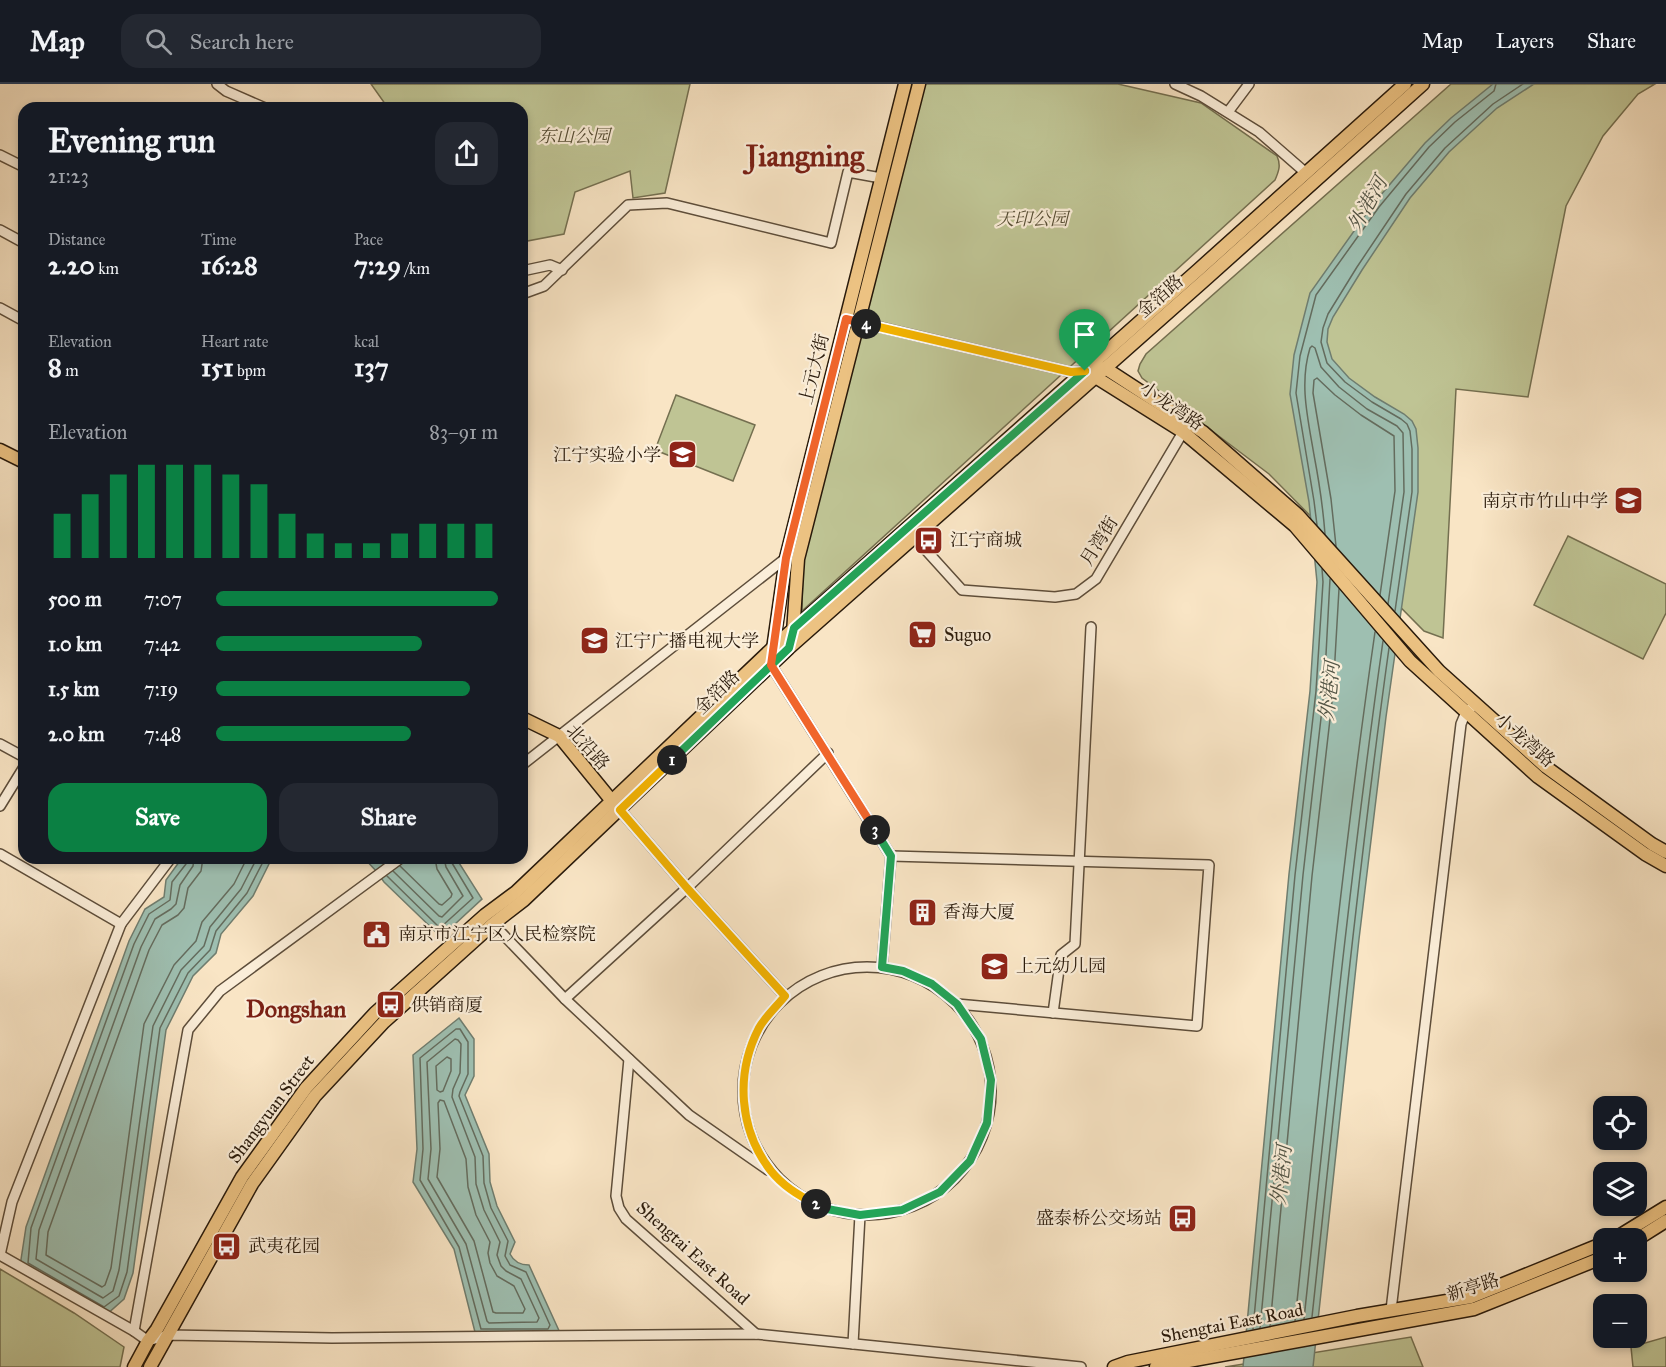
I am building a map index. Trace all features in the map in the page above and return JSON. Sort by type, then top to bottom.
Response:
[{"type":"main road","name":"上元大街","points":[[771,665],[786,558],[905,84]]},
{"type":"main road","name":"上元大街","points":[[789,648],[794,628],[798,560],[919,84]]},
{"type":"main road","name":"金箔路","points":[[616,806],[794,628],[1090,374],[1105,368],[1423,84]]},
{"type":"main road","name":"金箔路","points":[[520,896],[789,648],[914,537],[1402,85]]},
{"type":"main road","name":"小龙湾路","points":[[1105,368],[1203,432],[1297,521],[1403,652],[1546,767],[1666,852]]},
{"type":"main road","name":"小龙湾路","points":[[1090,374],[1182,432],[1297,521]]},
{"type":"main road","points":[[0,450],[18,459]]},
{"type":"main road","name":"小龙湾路","points":[[1471,708],[1538,777],[1645,854],[1666,866]]},
{"type":"main road","name":"北沿路","points":[[528,721],[559,736],[616,806]]},
{"type":"main road","name":"Shangyuan Street","points":[[150,1367],[252,1184],[315,1096],[384,1022],[493,924],[520,896]]},
{"type":"main road","name":"Shangyuan Street","points":[[134,1367],[242,1177],[306,1088],[375,1013],[485,915],[520,896]]},
{"type":"main road","points":[[1632,1228],[1666,1207]]},
{"type":"main road","points":[[1647,1233],[1666,1221]]},
{"type":"main road","name":"新亭路","points":[[1357,1316],[1471,1297],[1593,1247]]},
{"type":"main road","name":"新亭路","points":[[1348,1332],[1474,1309],[1593,1261]]},
{"type":"main road","name":"Shengtai East Road","points":[[1156,1367],[1357,1316]]},
{"type":"main road","name":"Shengtai East Road","points":[[1114,1367],[1128,1362],[1348,1332]]},
{"type":"street","points":[[217,84],[226,91],[251,102]]},
{"type":"street","points":[[1175,84],[1202,96],[1259,132],[1306,173]]},
{"type":"street","points":[[1228,112],[1249,84]]},
{"type":"street","points":[[0,155],[18,164]]},
{"type":"street","points":[[528,292],[544,286],[628,205],[667,203],[831,243],[848,172],[880,178]]},
{"type":"street","points":[[0,230],[18,240]]},
{"type":"street","points":[[528,270],[550,266],[562,270]]},
{"type":"street","points":[[0,308],[18,318]]},
{"type":"street","points":[[846,319],[1071,372],[1090,374]]},
{"type":"street","name":"月湾街","points":[[914,537],[962,590],[1055,597],[1076,594],[1096,579],[1182,432]]},
{"type":"street","points":[[528,760],[786,558]]},
{"type":"street","points":[[1053,1013],[1061,955],[1075,944],[1091,627]]},
{"type":"street","points":[[771,665],[891,856],[882,967]]},
{"type":"street","points":[[1390,1310],[1459,736],[1461,724],[1471,708]]},
{"type":"street","points":[[0,744],[18,754]]},
{"type":"street","points":[[565,999],[687,888],[828,753]]},
{"type":"street","points":[[0,806],[18,777]]},
{"type":"street","points":[[616,806],[785,996]]},
{"type":"street","points":[[0,854],[121,924]]},
{"type":"street","points":[[891,856],[1209,865],[1197,1026],[957,1004]]},
{"type":"street","points":[[166,864],[121,924],[12,1202],[0,1255],[148,1341],[168,1335],[332,1338],[756,1334],[1081,1367]]},
{"type":"street","points":[[134,1331],[188,1030],[220,992],[393,864]]},
{"type":"street","points":[[493,924],[565,999],[689,1115],[772,1172],[797,1194],[827,1209],[860,1215],[902,1210],[940,1192],[970,1161],[987,1123],[991,1080],[981,1039],[957,1004],[932,984],[903,971],[882,967],[840,969],[811,979],[785,996],[760,1027],[745,1065],[743,1105],[754,1144],[772,1172]]},
{"type":"street","name":"Shengtai East Road","points":[[629,1059],[616,1196],[619,1209],[626,1219],[756,1334]]},
{"type":"street","points":[[853,1344],[860,1215]]},
{"type":"green space","name":"东山公园","points":[[371,84],[690,84],[665,193],[633,198],[630,171],[575,192],[564,234],[528,241],[528,102],[384,102]]},
{"type":"green space","name":"天印公园","points":[[925,84],[1118,84],[1201,103],[1277,156],[1278,171],[1275,180],[802,611],[803,561]]},
{"type":"green space","points":[[1451,84],[1655,84],[1638,94],[1603,136],[1566,206],[1528,397],[1456,389],[1443,638],[1424,631],[1269,474],[1142,378],[1138,371],[1146,354]]},
{"type":"green space","points":[[676,395],[755,425],[733,481],[655,450]]},
{"type":"green space","points":[[1568,536],[1666,584],[1666,613],[1643,659],[1534,605]]},
{"type":"green space","points":[[0,1269],[74,1313],[124,1347],[120,1367],[0,1367]]},
{"type":"green space","points":[[1411,1337],[1423,1367],[1225,1367]]},
{"type":"green space","points":[[1666,1337],[1666,1367],[1633,1367],[1631,1348],[1647,1348],[1647,1342]]},
{"type":"water","name":"外港河","points":[[1493,84],[1534,84],[1497,108],[1449,152],[1410,198],[1362,270],[1328,329],[1327,342],[1332,359],[1349,378],[1412,421],[1416,429],[1418,448],[1418,492],[1386,717],[1359,939],[1313,1367],[1243,1367],[1289,874],[1310,691],[1317,582],[1309,502],[1290,394],[1294,355],[1310,293],[1374,203],[1425,143],[1451,118]]},
{"type":"water","points":[[178,864],[269,864],[253,896],[221,934],[216,953],[193,976],[166,1030],[133,1273],[124,1299],[106,1315],[20,1266],[26,1227],[129,941],[145,909],[164,897],[166,880]]},
{"type":"water","points":[[370,864],[460,864],[482,899],[441,937],[384,882]]},
{"type":"water","points":[[459,1018],[474,1039],[474,1076],[465,1095],[489,1154],[490,1182],[497,1206],[515,1242],[510,1254],[518,1262],[529,1265],[561,1335],[476,1336],[454,1249],[413,1182],[417,1149],[413,1055]]},
{"type":"place","name":"江宁实验小学","points":[[682,455]]},
{"type":"place","name":"南京市竹山中学","points":[[1629,501]]},
{"type":"place","name":"江宁商城","points":[[929,540]]},
{"type":"place","name":"Suguo","points":[[923,635]]},
{"type":"place","name":"江宁广播电视大学","points":[[594,641]]},
{"type":"place","name":"香海大厦","points":[[922,912]]},
{"type":"place","name":"南京市江宁区人民检察院","points":[[377,934]]},
{"type":"place","name":"上元幼儿园","points":[[995,966]]},
{"type":"place","name":"供销商厦","points":[[390,1005]]},
{"type":"place","name":"盛泰桥公交场站","points":[[1183,1218]]},
{"type":"place","name":"武夷花园","points":[[227,1246]]},
{"type":"district","name":"Jiangning","points":[[805,156]]},
{"type":"district","name":"Dongshan","points":[[296,1009]]},
{"type":"route","points":[[1085,371],[794,628],[789,648],[771,665],[620,810],[785,996],[760,1027],[745,1065],[743,1105],[754,1144],[772,1172],[797,1194],[827,1209],[860,1215],[902,1210],[940,1192],[970,1161],[987,1123],[991,1080],[981,1039],[957,1004],[932,984],[903,971],[882,967],[891,856],[771,665],[786,558],[846,319],[1071,372],[1085,371]]}]
